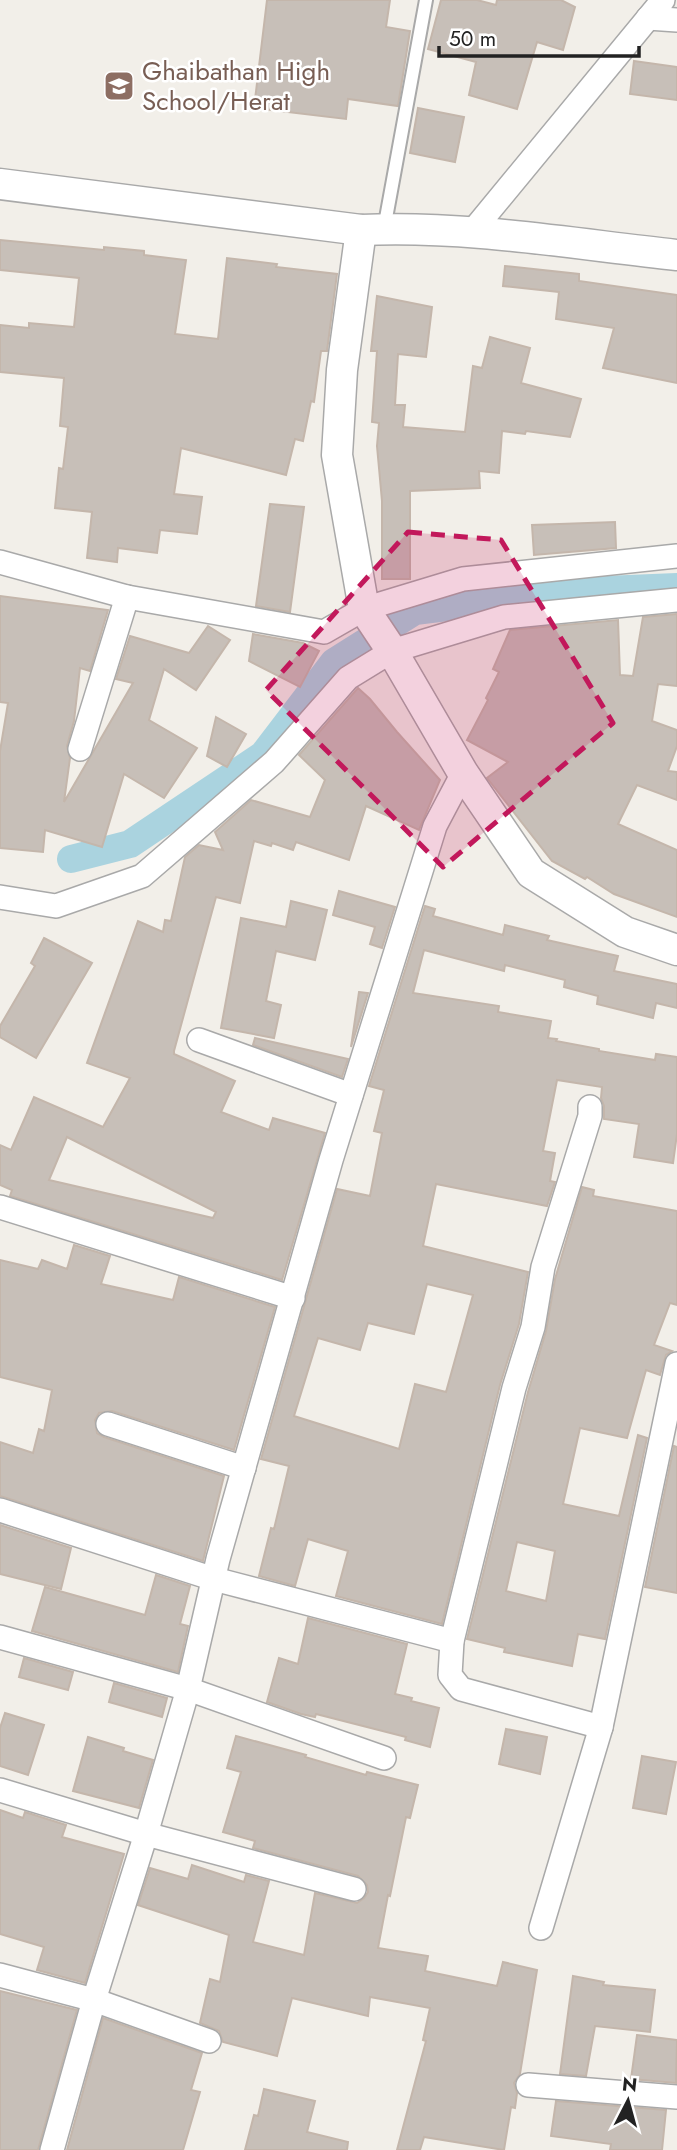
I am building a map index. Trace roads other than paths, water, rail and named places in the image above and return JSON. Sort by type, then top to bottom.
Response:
[{"type":"street","points":[[471,233],[656,9],[677,20]]},
{"type":"street","points":[[0,184],[372,229],[471,233],[677,256]]},
{"type":"street","points":[[372,229],[342,370],[337,454],[364,609],[392,651],[463,773],[531,873],[625,932],[677,950]]},
{"type":"street","points":[[0,562],[127,597],[324,632],[364,609],[464,579],[677,556]]},
{"type":"street","points":[[80,749],[127,597]]},
{"type":"street","points":[[0,897],[56,906],[142,876],[274,762],[348,678],[392,651],[504,617],[677,600]]},
{"type":"street","points":[[52,2150],[94,2000],[188,1689],[244,1468],[351,1095],[435,826],[463,773]]},
{"type":"street","points":[[199,1040],[351,1095]]},
{"type":"street","points":[[590,1107],[590,1116],[573,1176],[544,1266],[533,1327],[514,1388],[452,1641],[450,1675],[460,1689],[601,1727]]},
{"type":"street","points":[[0,1207],[293,1298]]},
{"type":"street","points":[[541,1927],[601,1727],[677,1364]]},
{"type":"street","points":[[107,1424],[244,1468]]},
{"type":"street","points":[[0,1510],[214,1579],[452,1641]]},
{"type":"street","points":[[0,1637],[188,1689],[384,1758]]},
{"type":"street","points":[[0,1790],[146,1834],[354,1889]]},
{"type":"street","points":[[0,1975],[94,2000],[209,2041]]},
{"type":"street","points":[[528,2085],[677,2097]]},
{"type":"lane","points":[[372,229],[426,0]]},
{"type":"waterway","points":[[71,859],[130,844],[263,755],[334,662],[415,611],[580,591],[677,587]]},
{"type":"place","name":"Ghaibathan High School/Herat","points":[[119,86]]}]
